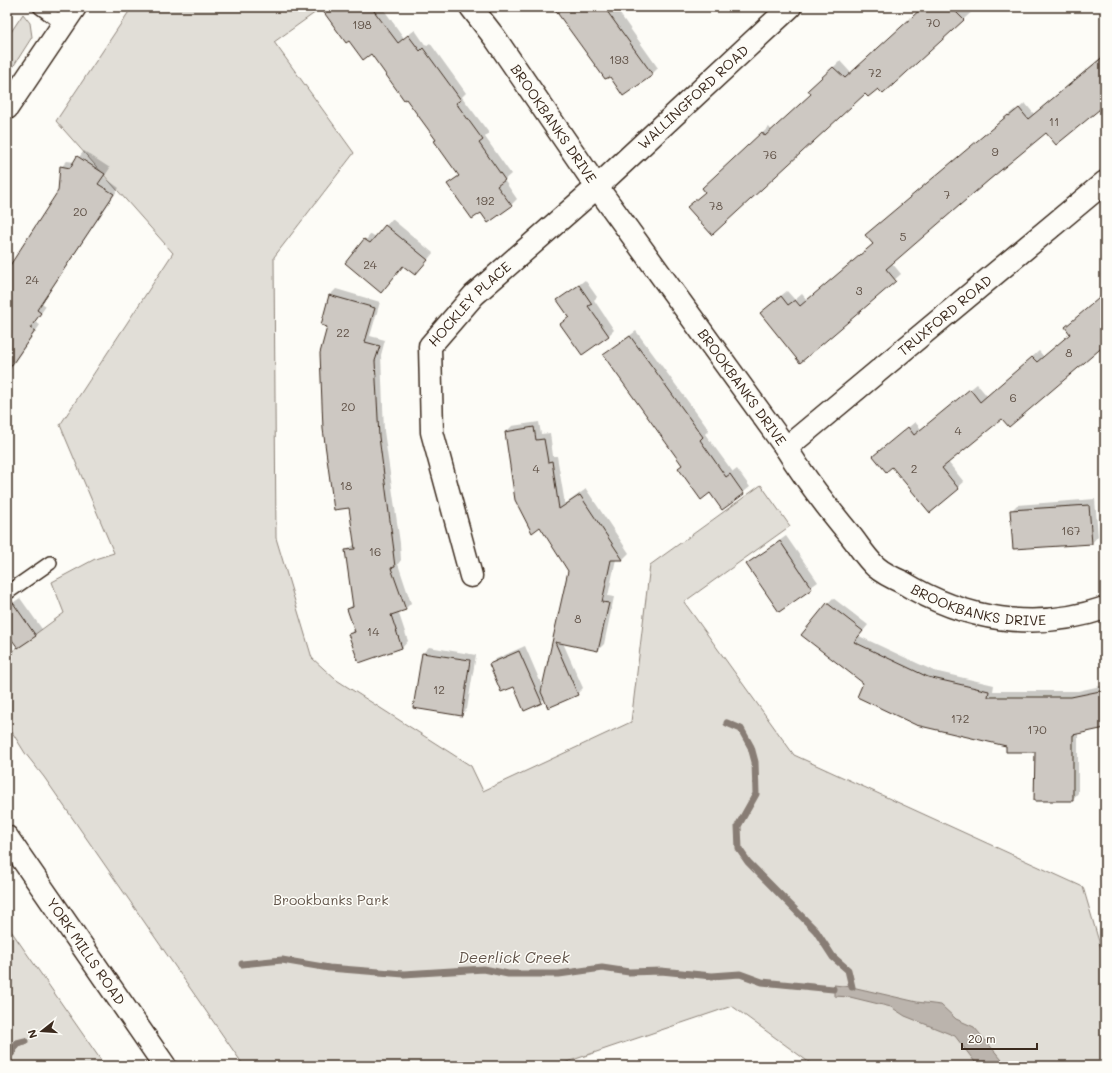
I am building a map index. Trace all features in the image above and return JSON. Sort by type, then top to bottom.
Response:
[{"type":"street","name":"BROOKBANKS DRIVE","points":[[471,7],[495,38],[597,187],[786,448],[808,483],[876,567],[923,595],[965,612],[1005,619],[1053,620],[1089,613],[1105,608]]},
{"type":"street","name":"WALLINGFORD ROAD","points":[[597,187],[790,7]]},
{"type":"street","points":[[7,108],[70,16]]},
{"type":"street","name":"TRUXFORD ROAD","points":[[786,448],[1105,182]]},
{"type":"street","name":"HOCKLEY PLACE","points":[[471,576],[432,432],[430,346],[474,295],[597,187]]},
{"type":"street","name":"YORK MILLS ROAD","points":[[7,837],[165,1066]]},
{"type":"lane","points":[[40,7],[70,16]]},
{"type":"lane","points":[[7,593],[50,563]]},
{"type":"green space","name":"Brookbanks Park","points":[[132,7],[323,7],[274,42],[354,153],[274,257],[276,538],[312,658],[335,679],[471,766],[483,791],[631,722],[650,565],[761,485],[790,526],[684,602],[794,755],[1083,887],[1105,962],[1105,1066],[814,1066],[732,1006],[555,1066],[244,1066],[44,777],[25,753],[7,724],[7,655],[64,613],[52,582],[95,559],[114,553],[60,425],[173,253],[56,121]]},
{"type":"green space","points":[[23,14],[30,23],[32,37],[11,70],[7,72],[7,38]]},
{"type":"green space","points":[[7,925],[105,1066],[7,1066]]},
{"type":"shaded area","points":[[834,985],[852,987],[917,1002],[941,1005],[956,1019],[974,1027],[1007,1066],[978,1066],[955,1036],[905,1016],[891,1007],[850,997],[834,996]]},
{"type":"building","points":[[320,7],[371,7],[398,43],[408,35],[420,51],[423,48],[461,100],[456,103],[483,140],[479,143],[505,180],[497,186],[512,206],[488,223],[481,213],[472,219],[447,184],[459,176],[434,141],[436,140],[406,99],[404,100],[371,54],[363,60],[349,41],[346,43]]},
{"type":"building","points":[[553,7],[604,7],[653,75],[623,96],[610,77],[605,79]]},
{"type":"building","points":[[923,7],[951,7],[964,20],[883,94],[878,89],[868,97],[865,94],[712,235],[687,207],[705,192],[702,188],[762,132],[765,136],[811,94],[808,90],[833,67],[845,78]]},
{"type":"building","points":[[1105,55],[1105,105],[1056,145],[1046,133],[989,180],[886,269],[896,281],[800,363],[760,313],[781,296],[788,305],[795,300],[800,306],[873,244],[865,235],[1008,115],[1009,116],[1019,108],[1028,119]]},
{"type":"building","points":[[77,156],[105,174],[98,184],[114,194],[37,310],[41,313],[30,328],[35,331],[7,372],[7,270],[58,191],[60,166],[70,168]]},
{"type":"building","points":[[385,225],[428,260],[415,275],[403,266],[381,293],[345,263],[364,239],[370,243]]},
{"type":"building","points":[[579,285],[592,304],[588,306],[609,336],[582,355],[560,324],[569,317],[557,300]]},
{"type":"building","points":[[1105,293],[1105,345],[1009,427],[1002,419],[942,468],[959,489],[930,513],[892,467],[886,472],[873,456],[908,427],[914,435],[970,389],[980,402],[1032,357],[1037,362],[1070,334],[1065,327]]},
{"type":"building","points":[[329,295],[375,308],[365,342],[380,346],[375,361],[379,437],[394,551],[395,567],[391,568],[406,610],[391,615],[402,648],[359,663],[348,634],[355,632],[347,609],[353,607],[345,550],[355,549],[349,508],[334,510],[323,429],[320,353],[327,327],[321,325]]},
{"type":"building","points":[[630,336],[703,437],[700,440],[726,477],[730,474],[744,494],[722,510],[710,493],[701,500],[678,468],[682,465],[603,355]]},
{"type":"building","points":[[534,427],[536,440],[544,439],[548,462],[552,461],[559,509],[580,495],[623,560],[611,560],[602,602],[609,603],[598,651],[555,642],[578,695],[548,708],[541,692],[568,571],[540,527],[532,533],[515,500],[505,432]]},
{"type":"building","points":[[1089,505],[1092,544],[1013,549],[1010,510]]},
{"type":"building","points":[[780,541],[812,589],[779,612],[746,564]]},
{"type":"building","points":[[11,600],[36,636],[18,648],[7,633],[7,601]]},
{"type":"building","points":[[827,603],[863,631],[854,642],[928,677],[989,691],[988,697],[1071,697],[1105,690],[1105,728],[1073,735],[1073,801],[1034,801],[1035,752],[1006,752],[1006,746],[916,725],[857,697],[863,683],[801,635]]},
{"type":"building","points":[[519,651],[542,703],[524,711],[514,687],[501,692],[489,664]]},
{"type":"building","points":[[422,653],[470,660],[462,716],[413,708]]},
{"type":"waterway","points":[[727,723],[741,729],[751,747],[755,762],[756,794],[738,826],[739,849],[748,862],[816,931],[833,957],[848,970],[852,987]]},
{"type":"waterway","name":"Deerlick Creek","points":[[242,964],[282,960],[329,968],[404,974],[484,969],[508,974],[559,974],[602,968],[629,972],[661,971],[712,976],[740,974],[762,982],[833,989]]},
{"type":"waterway","name":"Deerlick Creek","points":[[7,1056],[12,1053],[17,1043],[25,1041]]}]
